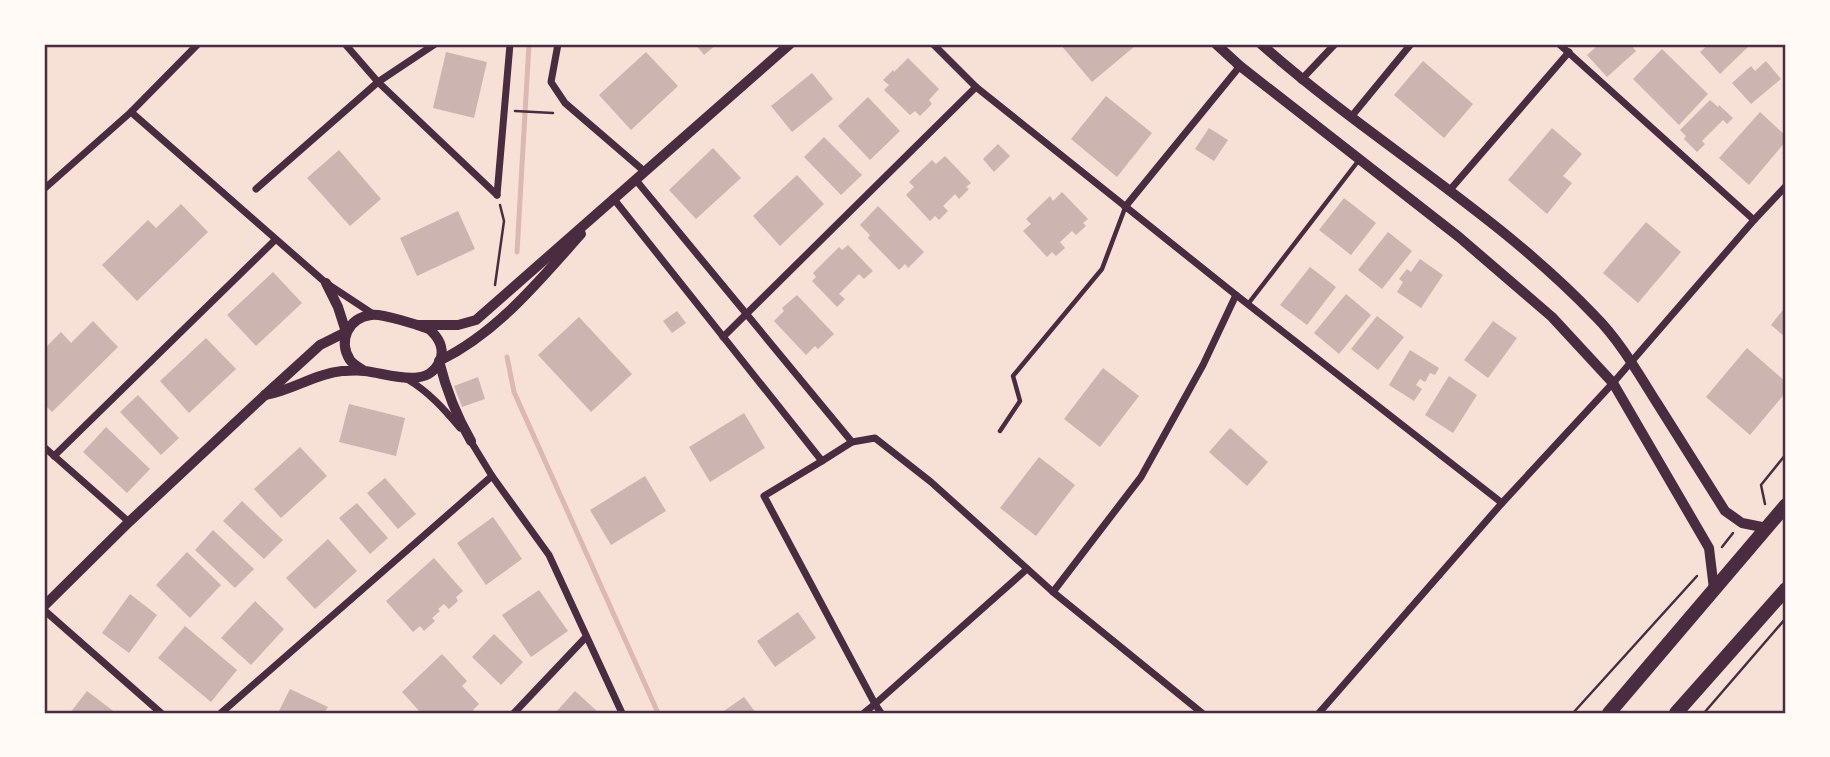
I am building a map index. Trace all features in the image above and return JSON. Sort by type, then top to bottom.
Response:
[{"type":"main road","points":[[1609,713],[1786,505]]},
{"type":"main road","points":[[1676,713],[1786,589]]},
{"type":"street","points":[[44,188],[131,112],[198,44]]},
{"type":"street","points":[[345,44],[378,82],[497,195]]},
{"type":"street","points":[[256,189],[378,82],[435,44]]},
{"type":"street","points":[[497,195],[510,44]]},
{"type":"street","points":[[558,44],[551,82],[565,103],[639,175],[746,315],[852,443]]},
{"type":"street","points":[[418,325],[445,326],[476,320],[790,44]]},
{"type":"street","points":[[933,44],[976,88],[1502,503]]},
{"type":"street","points":[[1216,44],[1240,66],[1459,237],[1552,317],[1613,383],[1709,548],[1714,589]]},
{"type":"street","points":[[1261,44],[1301,80],[1528,253],[1597,317],[1631,362],[1725,511],[1742,523],[1767,528]]},
{"type":"street","points":[[1301,80],[1335,44]]},
{"type":"street","points":[[1351,117],[1411,44]]},
{"type":"street","points":[[1559,44],[1754,220]]},
{"type":"street","points":[[1449,191],[1569,52]]},
{"type":"street","points":[[1125,207],[1240,66]]},
{"type":"street","points":[[723,337],[976,88]]},
{"type":"street","points":[[131,112],[326,283],[373,314],[429,329],[441,344],[442,354],[438,365],[428,374],[416,378],[362,370],[341,371],[317,376],[282,392],[265,395]]},
{"type":"street","points":[[1319,713],[1502,503],[1613,383],[1786,186]]},
{"type":"street","points":[[613,198],[822,461]]},
{"type":"street","points":[[439,361],[476,340],[532,290],[613,198]]},
{"type":"street","points":[[54,456],[275,240]]},
{"type":"street","points":[[326,283],[346,332],[344,344],[347,354],[352,363],[362,370]]},
{"type":"street","points":[[1053,592],[1141,477],[1203,365],[1236,295]]},
{"type":"street","points":[[161,713],[44,608],[129,522],[320,345],[346,332],[353,323],[373,314]]},
{"type":"street","points":[[439,361],[442,376],[461,424],[492,476],[549,555],[622,713]]},
{"type":"street","points":[[404,378],[423,388],[438,402],[471,442]]},
{"type":"street","points":[[881,713],[764,496],[852,443],[874,438],[931,482],[1053,592],[1202,713]]},
{"type":"street","points":[[44,447],[129,522]]},
{"type":"street","points":[[221,713],[492,476]]},
{"type":"street","points":[[864,713],[1027,569]]},
{"type":"street","points":[[514,713],[586,637]]},
{"type":"lane","points":[[1248,304],[1360,160]]},
{"type":"lane","points":[[1000,431],[1020,401],[1013,376],[1102,269],[1125,207]]},
{"type":"path","points":[[516,111],[553,113]]},
{"type":"path","points":[[497,195],[505,221],[495,286],[498,300]]},
{"type":"path","points":[[1766,507],[1761,485],[1786,454]]},
{"type":"path","points":[[1573,713],[1742,523]]},
{"type":"path","points":[[1704,713],[1786,618]]},
{"type":"building","points":[[695,44],[717,44],[704,55]]},
{"type":"building","points":[[1060,44],[1133,44],[1135,46],[1092,82]]},
{"type":"building","points":[[1594,44],[1630,44],[1636,51],[1607,77],[1587,55],[1596,47]]},
{"type":"building","points":[[1709,44],[1751,44],[1720,74],[1700,52]]},
{"type":"building","points":[[1662,49],[1708,94],[1679,125],[1633,79]]},
{"type":"building","points":[[446,52],[487,62],[474,118],[433,108]]},
{"type":"building","points":[[646,52],[678,86],[631,130],[599,95]]},
{"type":"building","points":[[908,58],[939,89],[929,100],[932,104],[920,116],[915,111],[910,115],[884,90],[889,85],[883,80]]},
{"type":"building","points":[[1423,61],[1473,104],[1444,138],[1394,95]]},
{"type":"building","points":[[1766,61],[1781,79],[1751,104],[1732,83],[1751,66],[1755,71]]},
{"type":"building","points":[[812,73],[833,99],[792,132],[771,106]]},
{"type":"building","points":[[1106,96],[1152,133],[1117,177],[1071,139]]},
{"type":"building","points":[[868,97],[900,131],[870,160],[838,126]]},
{"type":"building","points":[[1710,100],[1733,118],[1727,124],[1723,120],[1702,141],[1705,144],[1697,152],[1684,139],[1686,136],[1680,130]]},
{"type":"building","points":[[1760,112],[1786,136],[1786,141],[1749,185],[1719,158]]},
{"type":"building","points":[[1209,128],[1228,140],[1214,161],[1195,149]]},
{"type":"building","points":[[1552,128],[1582,154],[1563,176],[1572,183],[1547,214],[1508,180]]},
{"type":"building","points":[[824,137],[862,175],[841,195],[804,157]]},
{"type":"building","points":[[998,144],[1010,156],[994,172],[983,159]]},
{"type":"building","points":[[713,148],[741,178],[696,219],[669,190]]},
{"type":"building","points":[[339,150],[381,199],[350,226],[307,178]]},
{"type":"building","points":[[945,156],[971,183],[959,199],[955,194],[943,206],[948,211],[939,220],[935,216],[930,221],[906,195],[914,187],[909,182],[932,160],[936,164]]},
{"type":"building","points":[[797,175],[824,204],[780,246],[753,216]]},
{"type":"building","points":[[1062,192],[1088,219],[1083,223],[1086,226],[1076,235],[1072,231],[1060,242],[1065,248],[1056,256],[1052,252],[1047,257],[1023,231],[1031,224],[1026,219],[1050,196],[1053,201]]},
{"type":"building","points":[[1344,198],[1376,223],[1351,255],[1319,230]]},
{"type":"building","points":[[181,204],[208,232],[137,301],[102,265],[148,220],[156,228]]},
{"type":"building","points":[[878,206],[924,252],[908,268],[905,264],[899,270],[868,238],[870,235],[860,225]]},
{"type":"building","points":[[458,211],[475,249],[417,276],[400,238]]},
{"type":"building","points":[[1646,222],[1681,252],[1638,303],[1603,273]]},
{"type":"building","points":[[1388,232],[1412,251],[1382,289],[1358,270]]},
{"type":"building","points":[[848,245],[873,271],[864,279],[859,274],[839,294],[845,299],[837,307],[812,281],[816,277],[813,273],[839,247],[842,250]]},
{"type":"building","points":[[1420,259],[1443,275],[1421,308],[1397,292],[1403,282],[1399,279],[1407,269],[1411,272]]},
{"type":"building","points":[[1310,267],[1336,287],[1307,325],[1280,305]]},
{"type":"building","points":[[273,272],[302,303],[256,346],[227,315]]},
{"type":"building","points":[[1346,294],[1371,315],[1339,354],[1314,333]]},
{"type":"building","points":[[797,295],[834,334],[818,349],[815,346],[806,355],[774,321],[784,311],[782,308]]},
{"type":"building","points":[[1786,306],[1786,338],[1771,325]]},
{"type":"building","points":[[677,311],[686,323],[672,333],[663,321]]},
{"type":"building","points":[[1377,316],[1404,337],[1378,370],[1351,349]]},
{"type":"building","points":[[579,317],[632,374],[591,412],[538,355]]},
{"type":"building","points":[[93,321],[118,347],[52,412],[44,404],[44,349],[61,332],[71,343]]},
{"type":"building","points":[[1493,321],[1517,338],[1488,378],[1464,360]]},
{"type":"building","points":[[206,338],[236,369],[189,413],[160,381]]},
{"type":"building","points":[[1747,348],[1786,382],[1786,392],[1750,435],[1706,397]]},
{"type":"building","points":[[1410,350],[1439,368],[1435,375],[1430,373],[1425,382],[1420,379],[1416,385],[1422,389],[1414,401],[1389,385]]},
{"type":"building","points":[[1103,368],[1139,396],[1100,447],[1064,419]]},
{"type":"building","points":[[1449,376],[1477,395],[1453,433],[1425,415]]},
{"type":"building","points":[[478,377],[485,399],[462,407],[454,386]]},
{"type":"building","points":[[138,395],[179,438],[161,455],[120,412]]},
{"type":"building","points":[[349,404],[405,418],[396,456],[339,442]]},
{"type":"building","points":[[744,413],[765,448],[710,482],[689,447]]},
{"type":"building","points":[[106,427],[150,469],[127,493],[83,452]]},
{"type":"building","points":[[1230,428],[1268,462],[1247,486],[1209,452]]},
{"type":"building","points":[[300,447],[327,476],[281,518],[254,489]]},
{"type":"building","points":[[1039,457],[1075,485],[1036,536],[1000,508]]},
{"type":"building","points":[[645,476],[666,511],[611,545],[590,510]]},
{"type":"building","points":[[385,478],[416,514],[398,529],[367,493]]},
{"type":"building","points":[[242,501],[283,540],[264,559],[223,521]]},
{"type":"building","points":[[357,503],[388,538],[370,554],[339,518]]},
{"type":"building","points":[[493,517],[522,559],[486,585],[457,543]]},
{"type":"building","points":[[213,530],[254,569],[235,588],[195,550]]},
{"type":"building","points":[[328,539],[357,571],[315,609],[286,578]]},
{"type":"building","points":[[187,552],[221,585],[190,618],[156,585]]},
{"type":"building","points":[[434,558],[463,591],[456,597],[458,601],[449,609],[444,604],[438,609],[440,611],[432,618],[435,621],[424,631],[420,626],[413,632],[386,601]]},
{"type":"building","points":[[539,590],[568,631],[531,657],[502,615]]},
{"type":"building","points":[[130,594],[157,615],[129,653],[102,633]]},
{"type":"building","points":[[255,601],[284,629],[251,665],[221,638]]},
{"type":"building","points":[[798,612],[816,638],[775,667],[757,641]]},
{"type":"building","points":[[185,626],[237,670],[211,702],[158,658]]},
{"type":"building","points":[[494,634],[523,662],[501,685],[472,657]]},
{"type":"building","points":[[442,654],[467,681],[462,686],[479,704],[473,710],[476,713],[421,713],[402,692]]},
{"type":"building","points":[[290,689],[328,707],[324,713],[278,713]]},
{"type":"building","points":[[87,691],[116,713],[70,713]]},
{"type":"building","points":[[575,691],[599,713],[555,713]]},
{"type":"building","points":[[744,697],[756,713],[721,713]]},
{"type":"waterway","points":[[517,252],[529,44]]},
{"type":"waterway","points":[[507,357],[514,392],[658,713]]}]
